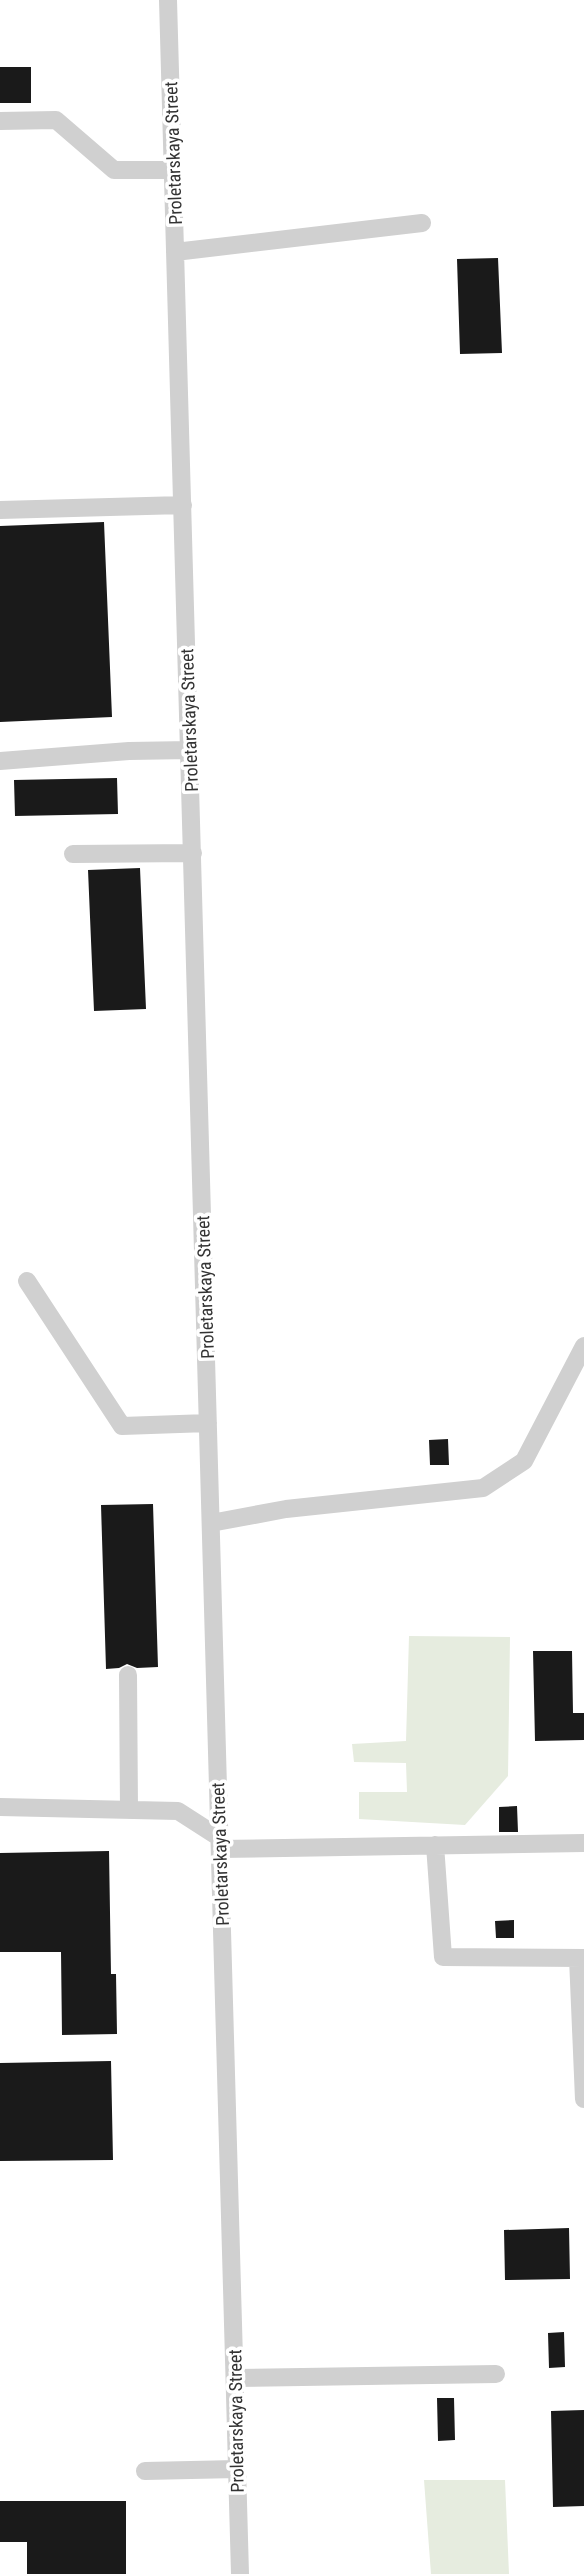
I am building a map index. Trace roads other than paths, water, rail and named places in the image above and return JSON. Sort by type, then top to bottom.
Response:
[{"type":"street","name":"Proletarskaya Street","points":[[168,0],[240,2574]]},
{"type":"street","points":[[0,121],[56,120],[114,170],[173,170]]},
{"type":"street","points":[[176,252],[422,223]]},
{"type":"street","points":[[0,510],[183,505]]},
{"type":"street","points":[[0,761],[129,751],[190,750]]},
{"type":"street","points":[[72,854],[193,853]]},
{"type":"street","points":[[27,1281],[122,1426],[208,1423]]},
{"type":"street","points":[[211,1523],[286,1510],[483,1488],[524,1461],[584,1346]]},
{"type":"street","points":[[128,1675],[129,1810]]},
{"type":"street","points":[[0,1807],[178,1811],[220,1843],[584,1843]]},
{"type":"street","points":[[435,1845],[443,1957],[581,1958],[584,2099]]},
{"type":"street","points":[[235,2378],[496,2374]]},
{"type":"street","points":[[145,2472],[237,2469]]}]
